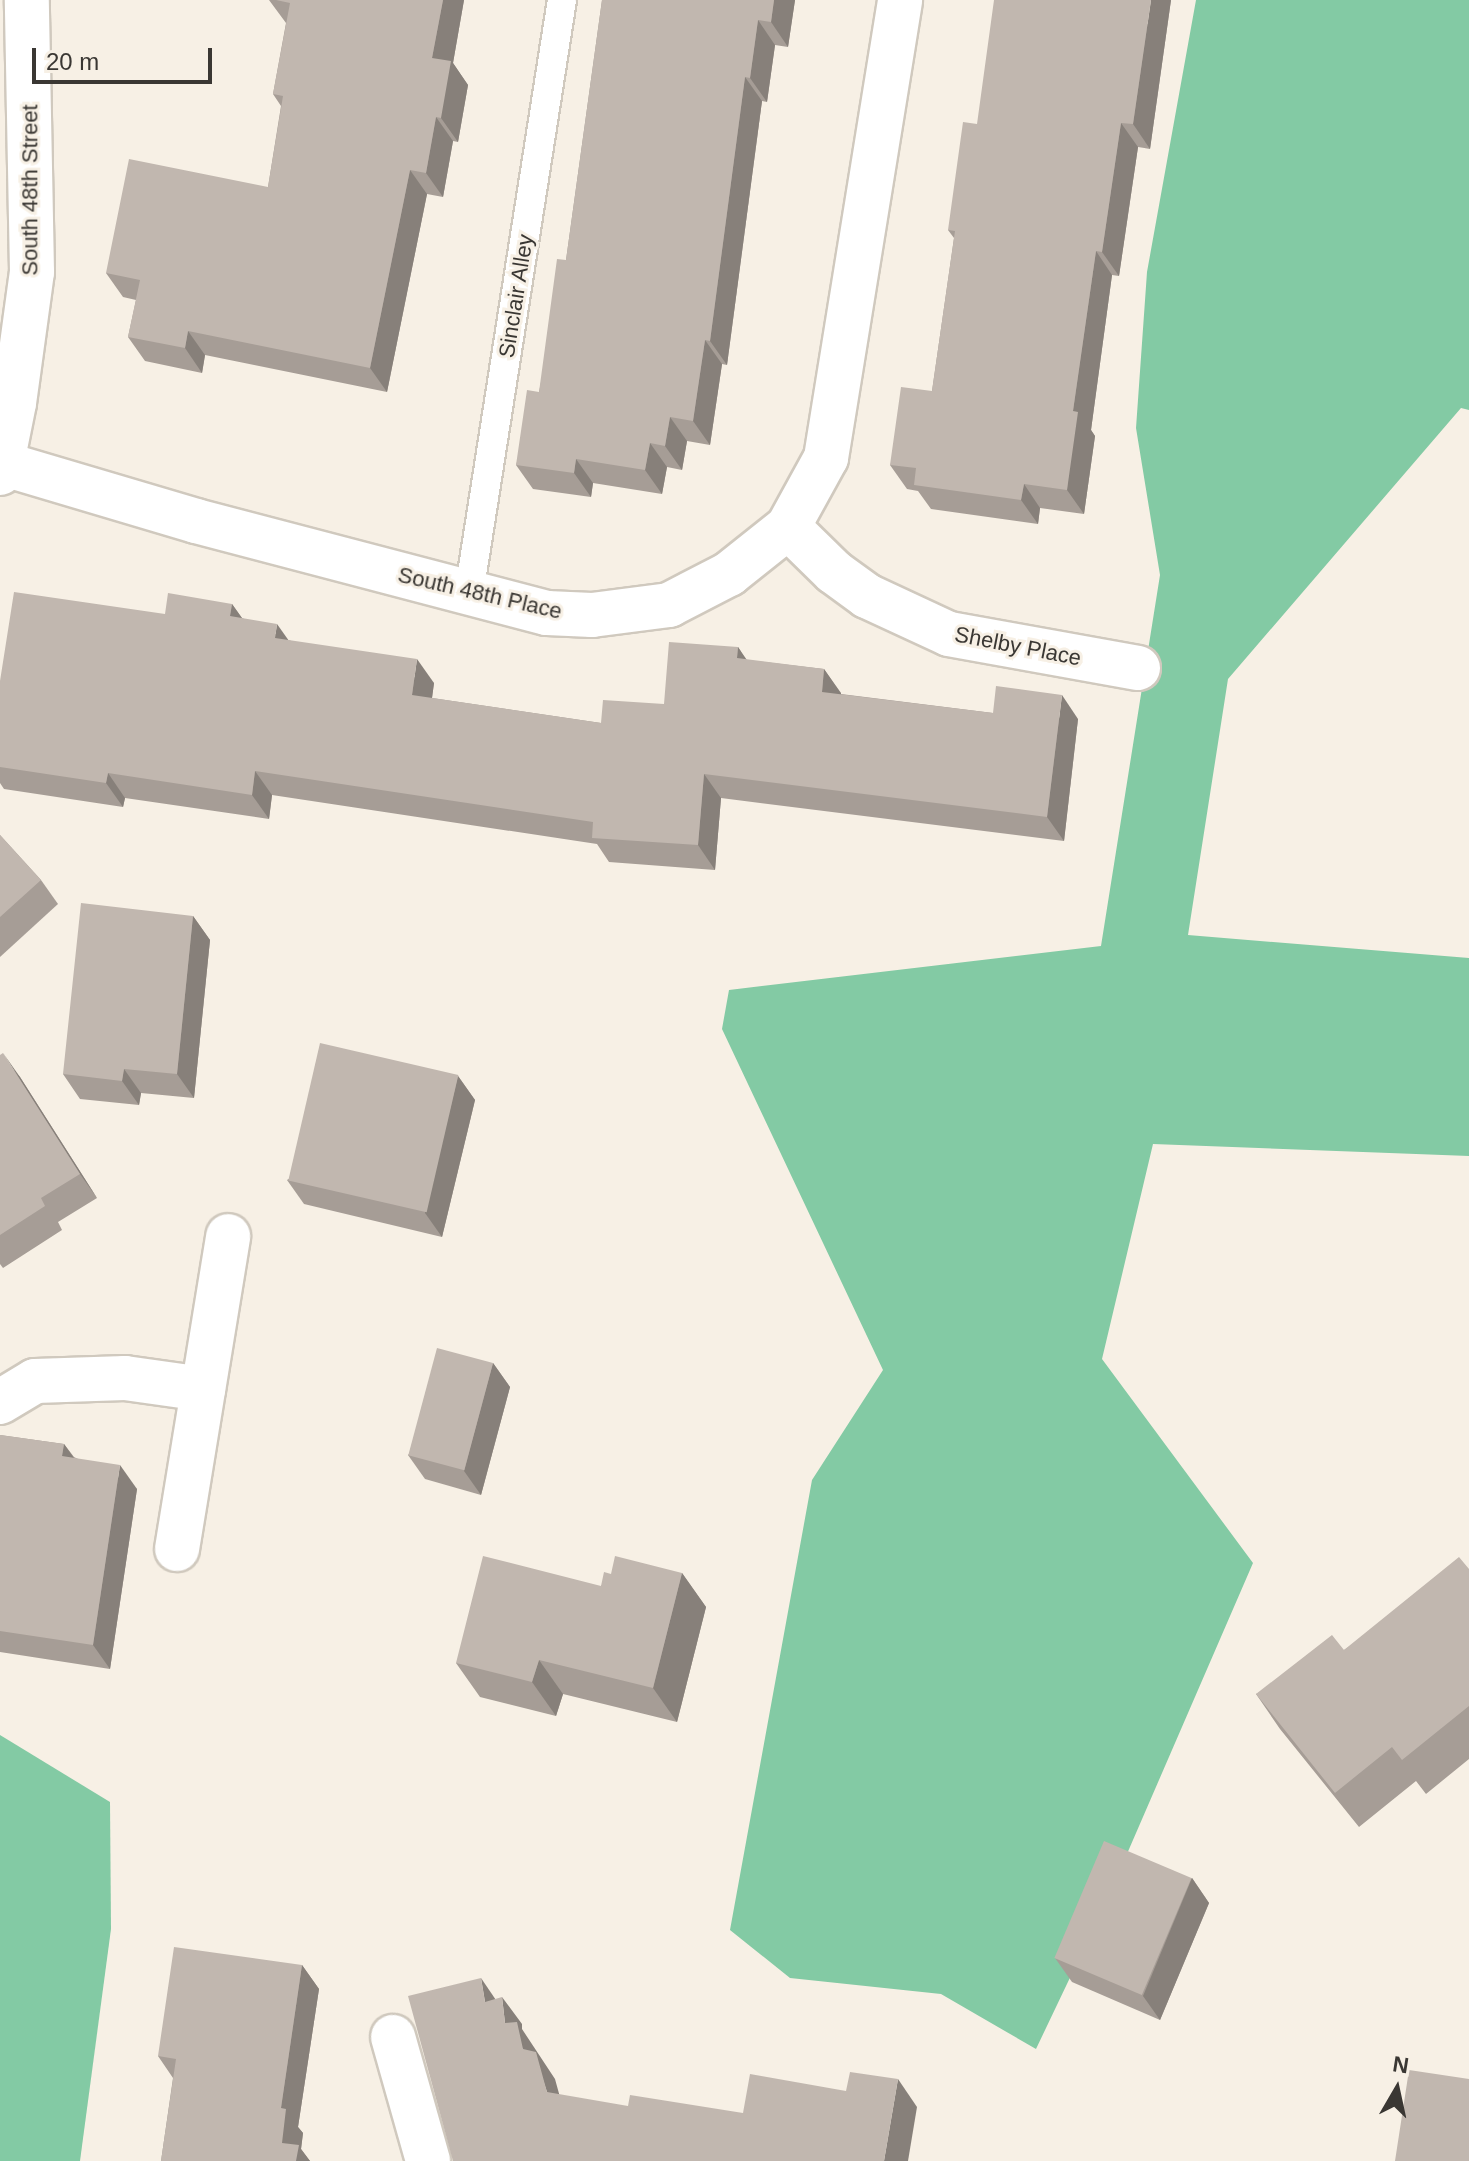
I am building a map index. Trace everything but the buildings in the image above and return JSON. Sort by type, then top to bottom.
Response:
[{"type":"street","name":"South 48th Street","points":[[2,468],[32,272],[27,0]]},
{"type":"street","name":"South 48th Place","points":[[2,468],[547,613],[592,615],[669,605],[729,574],[788,527],[826,458],[900,0]]},
{"type":"street","name":"Shelby Place","points":[[788,527],[834,572],[867,596],[949,634],[1138,668]]},
{"type":"street","points":[[177,1549],[228,1236]]},
{"type":"street","points":[[0,1402],[35,1381],[125,1378],[203,1389]]},
{"type":"street","points":[[393,2037],[428,2161]]},
{"type":"lane","name":"Sinclair Alley","points":[[469,593],[562,0]]},
{"type":"green space","points":[[1196,0],[1469,0],[1469,410],[1461,408],[1228,679],[1188,935],[1469,958],[1469,1156],[1153,1144],[1102,1359],[1253,1563],[1107,1900],[1036,2049],[941,1994],[790,1978],[730,1930],[812,1480],[883,1370],[722,1029],[729,990],[1101,946],[1160,575],[1136,428],[1147,272]]},
{"type":"green space","points":[[0,1735],[110,1802],[111,1929],[80,2161],[0,2161]]}]
